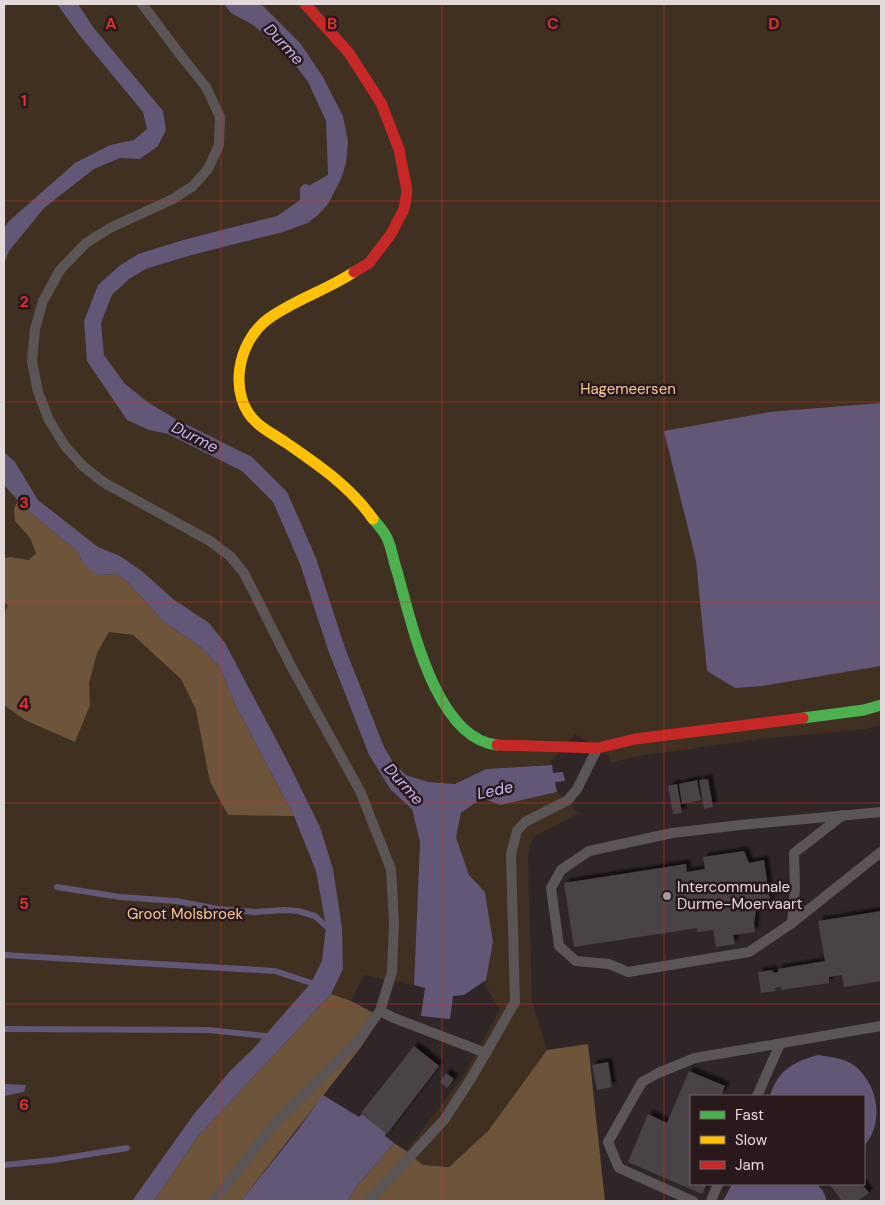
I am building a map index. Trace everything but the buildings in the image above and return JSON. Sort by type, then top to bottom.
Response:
[{"type":"street","points":[[305,4],[349,52],[381,104],[399,149],[407,191],[404,209],[392,234],[369,262],[338,283],[282,310],[266,320],[249,340],[240,361],[239,385],[243,404],[256,422],[337,479],[363,504],[387,538],[424,666],[442,701],[454,718],[470,734],[489,744],[598,748],[634,739],[864,710],[881,706]]},
{"type":"lane","points":[[142,4],[206,87],[220,117],[219,144],[208,169],[193,186],[173,199],[110,228],[86,243],[60,270],[43,301],[35,329],[32,361],[38,392],[49,420],[65,446],[83,466],[103,482],[210,541],[230,556],[244,573],[291,666],[360,791],[391,869],[394,922],[392,972],[380,1011],[357,1042],[274,1124],[214,1201]]},
{"type":"lane","points":[[369,1201],[444,1120],[515,1002],[511,854],[517,831],[525,822],[568,800],[577,789],[598,748]]},
{"type":"lane","points":[[881,812],[672,833],[589,851],[560,870],[551,888],[559,946],[576,961],[610,964],[628,972],[748,952],[792,923],[881,852]]},
{"type":"lane","points":[[792,923],[795,889],[794,854],[844,815]]},
{"type":"lane","points":[[380,1011],[486,1053]]},
{"type":"lane","points":[[693,1201],[619,1168],[608,1142],[642,1082],[695,1058],[881,1026]]},
{"type":"lane","points":[[757,1095],[780,1044]]},
{"type":"lane","points":[[711,1201],[718,1185]]},
{"type":"green space","name":"Groot Molsbroek","points":[[4,4],[224,4],[231,13],[253,25],[287,54],[308,82],[326,121],[328,175],[300,193],[300,200],[277,216],[183,240],[138,254],[118,266],[98,285],[84,321],[112,397],[119,409],[149,430],[168,434],[242,471],[273,502],[300,564],[328,651],[369,755],[391,790],[412,809],[420,842],[414,985],[364,975],[351,1001],[333,1024],[184,1201],[4,1201]]},
{"type":"green space","name":"Hagemeersen","points":[[261,4],[881,4],[881,725],[866,729],[770,738],[638,756],[610,763],[609,756],[575,734],[551,761],[552,765],[486,769],[455,784],[428,782],[406,775],[393,762],[384,747],[344,645],[316,558],[252,457],[149,403],[124,384],[104,355],[101,323],[112,295],[129,279],[146,269],[188,256],[283,232],[308,223],[328,204],[346,163],[300,43]]},
{"type":"green space","points":[[557,792],[579,814],[535,836],[532,840],[528,856],[532,1001],[547,1050],[488,1131],[449,1167],[423,1165],[406,1151],[462,1078],[500,1010],[483,982],[486,980],[493,942],[485,892],[469,875],[456,837],[461,813],[482,798],[500,805]]},
{"type":"shaded area","points":[[18,501],[78,552],[81,560],[99,575],[116,574],[126,580],[163,621],[203,649],[219,666],[236,706],[294,816],[228,815],[210,782],[196,710],[181,679],[133,635],[109,632],[97,653],[89,683],[90,705],[75,742],[25,720],[4,705],[4,613],[8,606],[4,601],[4,558],[11,557],[29,560],[36,553],[30,538],[15,521],[14,509]]},
{"type":"shaded area","points":[[331,994],[351,1001],[381,1017],[361,1047],[241,1201],[154,1201],[198,1136]]},
{"type":"shaded area","points":[[588,1044],[605,1201],[348,1201],[356,1187],[394,1143],[423,1165],[449,1167],[488,1131],[547,1050]]},
{"type":"water","points":[[57,4],[78,4],[93,27],[163,111],[166,130],[158,146],[140,159],[120,158],[94,169],[44,208],[9,251],[4,264],[4,229],[8,222],[75,163],[110,145],[134,140],[147,129],[143,112],[80,36]]},
{"type":"water","points":[[224,4],[261,4],[300,43],[323,77],[343,116],[348,142],[346,163],[341,179],[328,204],[308,223],[283,232],[188,256],[146,269],[129,279],[112,295],[101,323],[104,355],[125,384],[149,403],[176,419],[252,457],[287,492],[316,558],[344,645],[384,747],[393,762],[406,775],[428,782],[455,784],[486,769],[552,765],[553,773],[563,772],[565,781],[555,782],[557,792],[500,805],[482,798],[461,813],[456,837],[469,875],[485,892],[493,942],[486,980],[464,995],[453,996],[450,1019],[421,1016],[425,988],[414,985],[420,842],[412,809],[391,790],[369,755],[328,650],[300,564],[273,502],[242,471],[168,434],[149,430],[127,420],[87,361],[84,321],[98,285],[119,266],[138,254],[183,240],[277,216],[300,200],[300,188],[304,184],[310,185],[328,175],[326,121],[308,82],[287,54],[253,25],[231,13]]},
{"type":"water","points":[[881,403],[881,666],[762,686],[735,688],[707,671],[696,561],[664,431],[769,412]]},
{"type":"water","points":[[4,452],[15,462],[38,500],[98,547],[120,556],[143,572],[173,599],[209,623],[225,643],[320,827],[333,869],[342,928],[343,969],[331,994],[198,1136],[154,1201],[132,1201],[194,1114],[230,1071],[253,1049],[311,983],[322,961],[326,926],[316,871],[294,816],[236,706],[219,666],[203,649],[163,621],[126,580],[116,574],[99,575],[89,569],[81,560],[78,552],[25,508],[4,485]]},
{"type":"water","points":[[818,1055],[837,1058],[851,1063],[863,1074],[869,1083],[876,1104],[875,1126],[871,1137],[865,1145],[865,1095],[770,1095],[782,1073],[801,1061]]},
{"type":"water","points":[[4,1084],[26,1085],[24,1092],[4,1096]]},
{"type":"water","points":[[323,1095],[359,1117],[362,1114],[386,1133],[385,1136],[394,1143],[356,1187],[348,1201],[241,1201],[297,1131]]},
{"type":"water","points":[[731,1185],[818,1185],[827,1201],[723,1201]]},
{"type":"waterway","points":[[57,887],[120,897],[176,901],[218,909],[255,912],[298,911],[315,916],[326,926]]},
{"type":"waterway","points":[[4,955],[275,971],[311,983]]},
{"type":"waterway","points":[[4,1029],[209,1030],[265,1036]]},
{"type":"waterway","points":[[4,1165],[54,1160],[127,1148]]},
{"type":"traffic: fast","points":[[373,519],[389,542],[418,646],[442,700],[457,722],[475,738],[497,745]]},
{"type":"traffic: fast","points":[[803,718],[864,710],[881,705]]},
{"type":"traffic: slow","points":[[354,272],[278,312],[257,329],[243,355],[239,384],[242,399],[248,412],[257,423],[344,486],[373,519]]},
{"type":"traffic: jam","points":[[305,4],[349,53],[381,103],[399,149],[407,191],[404,209],[391,234],[369,263],[354,272]]},
{"type":"traffic: jam","points":[[497,745],[598,748],[635,739],[803,718]]},
{"type":"place","name":"Intercommunale Durme-Moervaart","points":[[667,896]]},
{"type":"water label","name":"Durme","points":[[284,44]]},
{"type":"water label","name":"Durme","points":[[195,437]]},
{"type":"water label","name":"Durme","points":[[404,784]]},
{"type":"water label","name":"Lede","points":[[495,790]]}]
